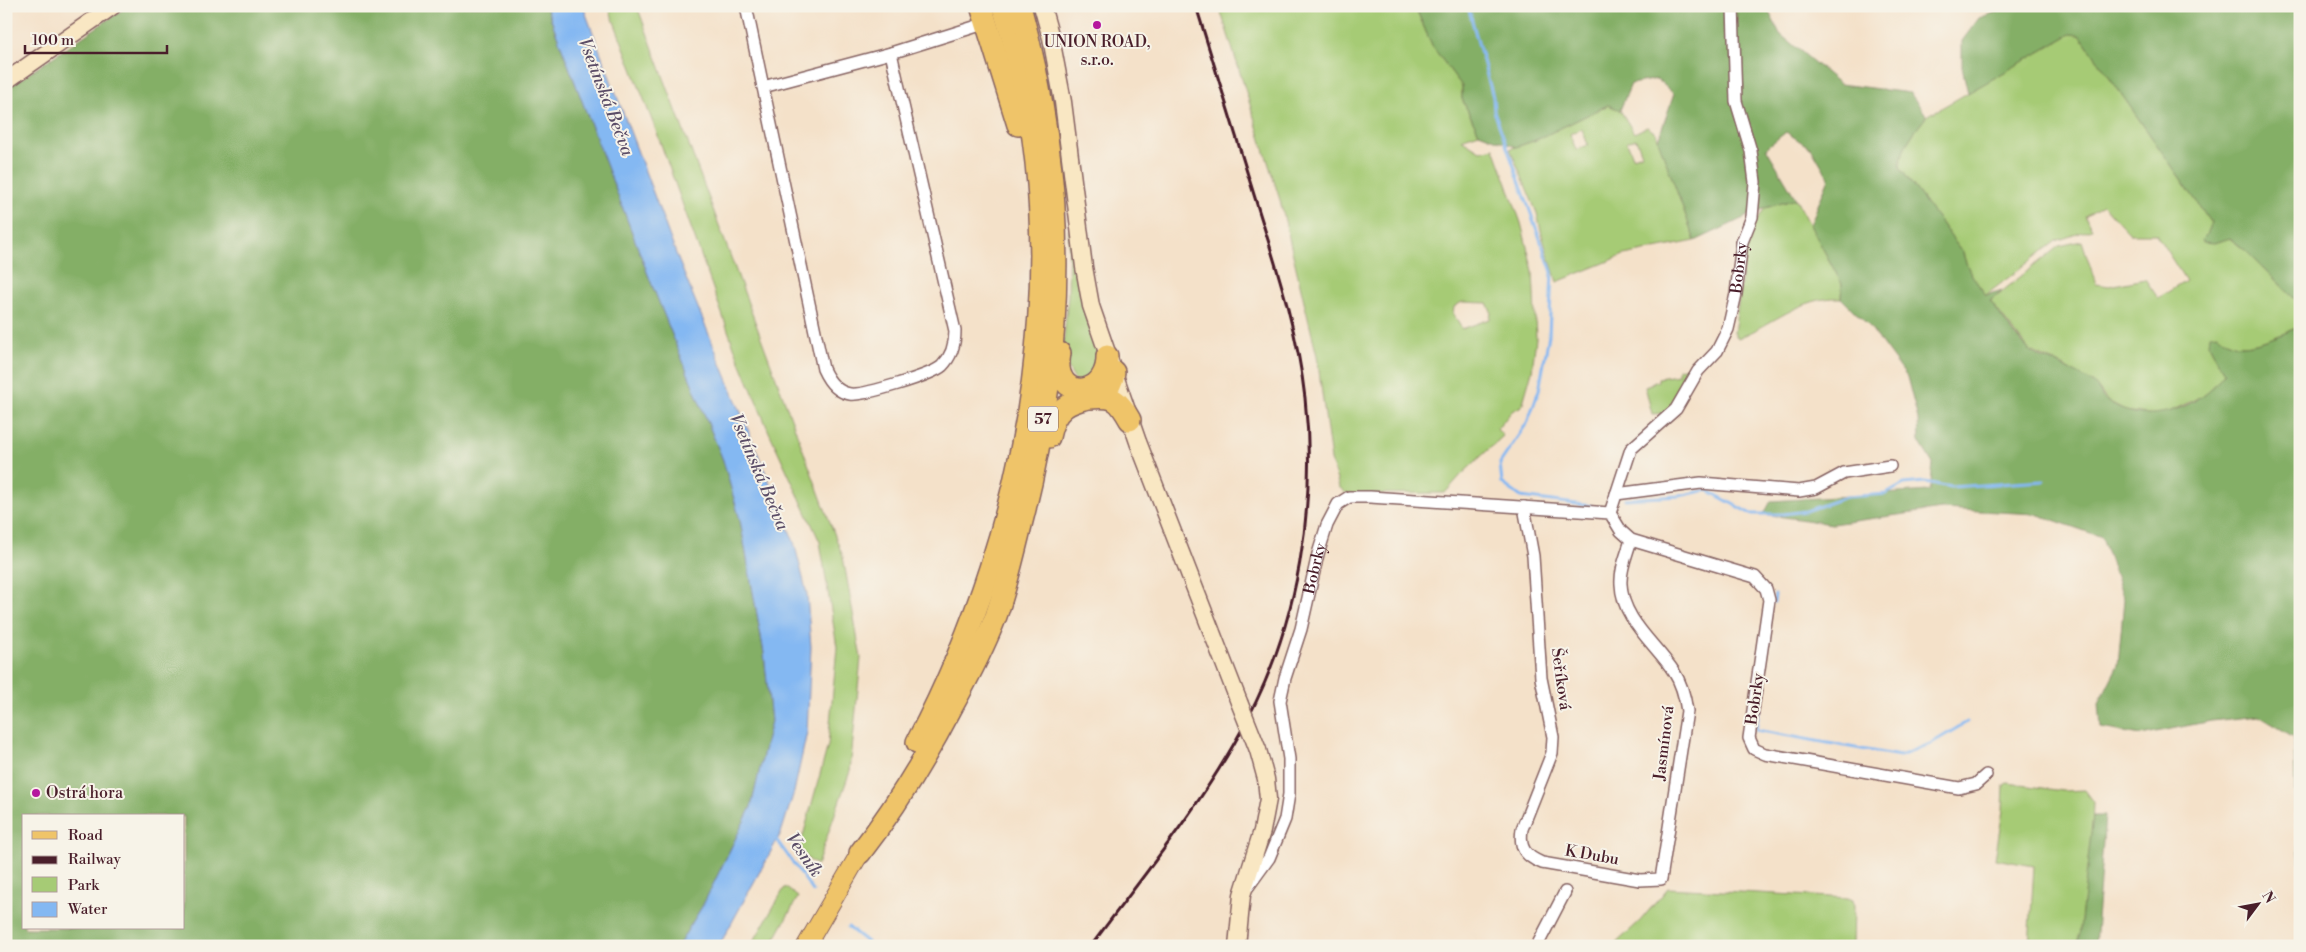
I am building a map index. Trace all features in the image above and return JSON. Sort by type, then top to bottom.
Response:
[{"type":"highway","name":"57","points":[[860,853],[869,832],[933,711],[956,660],[991,567],[1013,486],[1027,411],[1039,304],[1039,204],[1034,148],[1020,72],[1003,6]]},
{"type":"highway","name":"57","points":[[860,853],[890,812],[932,744],[973,668],[998,609],[1009,574],[1027,501],[1044,413],[1051,362],[1057,260],[1055,202],[1049,144],[1035,67],[1020,6]]},
{"type":"highway","points":[[984,14],[1015,113],[1028,166],[1039,304]]},
{"type":"highway","points":[[1057,260],[1063,312],[1060,373],[1064,381],[1075,388],[1090,388],[1107,381]]},
{"type":"highway","points":[[1107,381],[1112,398],[1120,404],[1130,420]]},
{"type":"highway","points":[[1009,574],[1034,506],[1054,418],[1069,403],[1107,381]]},
{"type":"main road","name":"57","points":[[806,946],[860,853]]},
{"type":"street","points":[[6,81],[113,6]]},
{"type":"street","points":[[746,6],[823,369],[828,380],[838,389],[850,394],[864,394],[932,373],[942,366],[951,355],[955,342],[891,53]]},
{"type":"street","points":[[1042,6],[1051,38],[1063,102],[1087,287],[1107,381],[1130,420],[1258,750],[1266,780],[1268,799],[1262,831],[1242,895],[1237,946]]},
{"type":"street","name":"Bobrky","points":[[1242,895],[1269,858],[1285,819],[1289,794],[1289,759],[1280,701],[1301,629],[1318,554],[1327,525],[1338,504],[1349,498],[1370,497],[1610,513],[1631,449],[1676,409],[1698,371],[1717,351],[1728,329],[1734,303],[1742,242],[1752,217],[1755,182],[1751,151],[1736,102],[1732,6]]},
{"type":"street","points":[[763,87],[891,53],[984,14]]},
{"type":"street","points":[[1616,494],[1701,482],[1799,491],[1816,488],[1844,473],[1890,466]]},
{"type":"street","name":"Šeříková","points":[[1522,849],[1520,840],[1522,830],[1552,753],[1553,737],[1541,678],[1533,556],[1524,507]]},
{"type":"street","points":[[1610,513],[1621,531],[1631,540]]},
{"type":"street","name":"Bobrky","points":[[1631,540],[1755,577],[1766,589],[1769,600],[1749,738],[1754,749],[1765,754],[1959,788],[1976,784],[1986,775]]},
{"type":"street","name":"Jasmínová","points":[[1631,540],[1622,570],[1621,585],[1623,599],[1639,628],[1673,671],[1682,687],[1687,711],[1661,879]]},
{"type":"street","name":"K Dubu","points":[[1522,849],[1533,859],[1542,863],[1640,880],[1661,879]]},
{"type":"street","points":[[1537,946],[1565,892]]},
{"type":"green space","points":[[128,6],[546,6],[652,285],[723,460],[740,520],[764,653],[771,721],[751,807],[703,905],[678,946],[6,946],[6,89]]},
{"type":"green space","points":[[608,6],[637,6],[843,557],[861,658],[850,771],[817,865],[796,851],[803,836],[828,745],[837,647],[820,542],[769,432],[734,347],[658,136]]},
{"type":"green space","points":[[1219,6],[1415,6],[1432,46],[1462,86],[1462,99],[1479,133],[1461,139],[1480,151],[1494,148],[1521,223],[1533,271],[1536,338],[1532,371],[1522,406],[1512,411],[1497,429],[1503,436],[1461,475],[1445,493],[1347,494],[1339,487],[1331,460],[1317,356],[1280,200]],"holes":[[[1462,302],[1487,303],[1491,311],[1490,319],[1462,329],[1453,314],[1454,307]]]},
{"type":"green space","points":[[1415,6],[1766,6],[1780,34],[1840,84],[1910,93],[1927,116],[1906,147],[1900,168],[1963,253],[1975,280],[1986,295],[2002,290],[1990,301],[2028,349],[2038,356],[2058,364],[2091,382],[2105,400],[2123,410],[2138,414],[2155,414],[2171,411],[2187,405],[2214,386],[2224,373],[2209,344],[2210,335],[2217,334],[2232,343],[2246,345],[2269,339],[2300,327],[2300,863],[2295,809],[2294,737],[2259,716],[2211,721],[2141,735],[2101,728],[2099,703],[2118,665],[2124,599],[2102,537],[2036,514],[1942,509],[1832,524],[1764,514],[1771,501],[1930,491],[1933,464],[1919,441],[1918,419],[1907,377],[1870,327],[1841,298],[1842,284],[1810,225],[1829,178],[1812,149],[1786,132],[1766,148],[1796,199],[1765,208],[1695,241],[1658,140],[1674,94],[1657,79],[1631,84],[1620,110],[1608,105],[1536,140],[1516,147],[1479,133],[1462,99],[1462,86],[1432,46]]},
{"type":"green space","points":[[2013,6],[2300,6],[2300,304],[2245,250],[2230,238],[2215,243],[2203,242],[2202,239],[2206,235],[2211,222],[2080,35],[2071,34],[1968,93],[1962,67],[1962,41],[1979,18]]},
{"type":"green space","points":[[2071,34],[2080,35],[2211,222],[2206,235],[2202,239],[2215,243],[2229,238],[2245,250],[2300,304],[2300,327],[2269,339],[2253,344],[2238,345],[2229,342],[2217,334],[2209,344],[2224,373],[2216,385],[2202,396],[2169,412],[2154,415],[2125,411],[2108,402],[2095,384],[2083,380],[2065,367],[2029,350],[1990,301],[2059,246],[2082,241],[2096,284],[2109,286],[2145,279],[2158,298],[2186,281],[2156,234],[2130,234],[2103,205],[2085,216],[2092,229],[2056,241],[1986,295],[1969,270],[1963,253],[1900,168],[1906,147],[1927,116]]},
{"type":"green space","points":[[1608,105],[1620,110],[1634,133],[1647,127],[1656,133],[1695,241],[1624,255],[1557,282],[1537,213],[1510,149],[1536,140]],"holes":[[[1582,129],[1588,145],[1576,150],[1570,134]],[[1636,139],[1642,154],[1633,157],[1627,142]]]},
{"type":"green space","points":[[1796,199],[1842,284],[1841,298],[1827,299],[1800,306],[1738,338],[1734,333],[1747,241],[1752,228],[1765,208]]},
{"type":"green space","points":[[1069,230],[1072,231],[1102,360],[1102,371],[1076,382],[1062,358],[1068,296]]},
{"type":"green space","points":[[1695,366],[1677,402],[1667,413],[1652,414],[1645,386],[1658,381],[1658,378],[1678,375],[1678,369]]},
{"type":"green space","points":[[2007,783],[2063,791],[2084,790],[2093,802],[2092,829],[2078,946],[2029,946],[2034,866],[1995,859],[2003,810],[2004,785]]},
{"type":"green space","points":[[2093,816],[2105,816],[2095,946],[2078,946]]},
{"type":"green space","points":[[785,887],[798,897],[771,946],[751,946]]},
{"type":"green space","points":[[1668,888],[1848,898],[1853,900],[1854,906],[1853,946],[1613,946],[1640,921]]},
{"type":"water","name":"Vsetínská Bečva","points":[[546,6],[583,6],[678,259],[794,542],[807,594],[811,647],[807,732],[794,792],[781,833],[719,946],[678,946],[703,905],[751,807],[771,721],[764,653],[740,520],[723,460],[652,285]]},
{"type":"waterway","points":[[1468,6],[1493,97],[1494,111],[1552,272],[1549,335],[1539,390],[1527,423],[1500,463],[1502,483],[1521,497],[1592,506]]},
{"type":"waterway","points":[[1625,499],[1679,496],[1707,490],[1751,514],[1783,514],[1806,511],[1846,497],[1886,494],[1904,484],[1925,482],[1951,487],[2044,481]]},
{"type":"waterway","points":[[1774,602],[1775,595]]},
{"type":"waterway","points":[[1763,682],[1756,730],[1900,756],[1930,744],[1967,722]]},
{"type":"waterway","name":"Vesník","points":[[776,839],[813,891]]},
{"type":"waterway","name":"Vesník","points":[[848,927],[872,946]]},
{"type":"railway","points":[[1091,946],[1193,808],[1247,720],[1265,683],[1291,604],[1300,564],[1305,522],[1308,481],[1308,439],[1305,398],[1298,350],[1280,280],[1196,6]]},
{"type":"place","name":"UNION ROAD, s.r.o.","points":[[1097,25]]},
{"type":"place","name":"Ostrá hora","points":[[36,793]]}]
